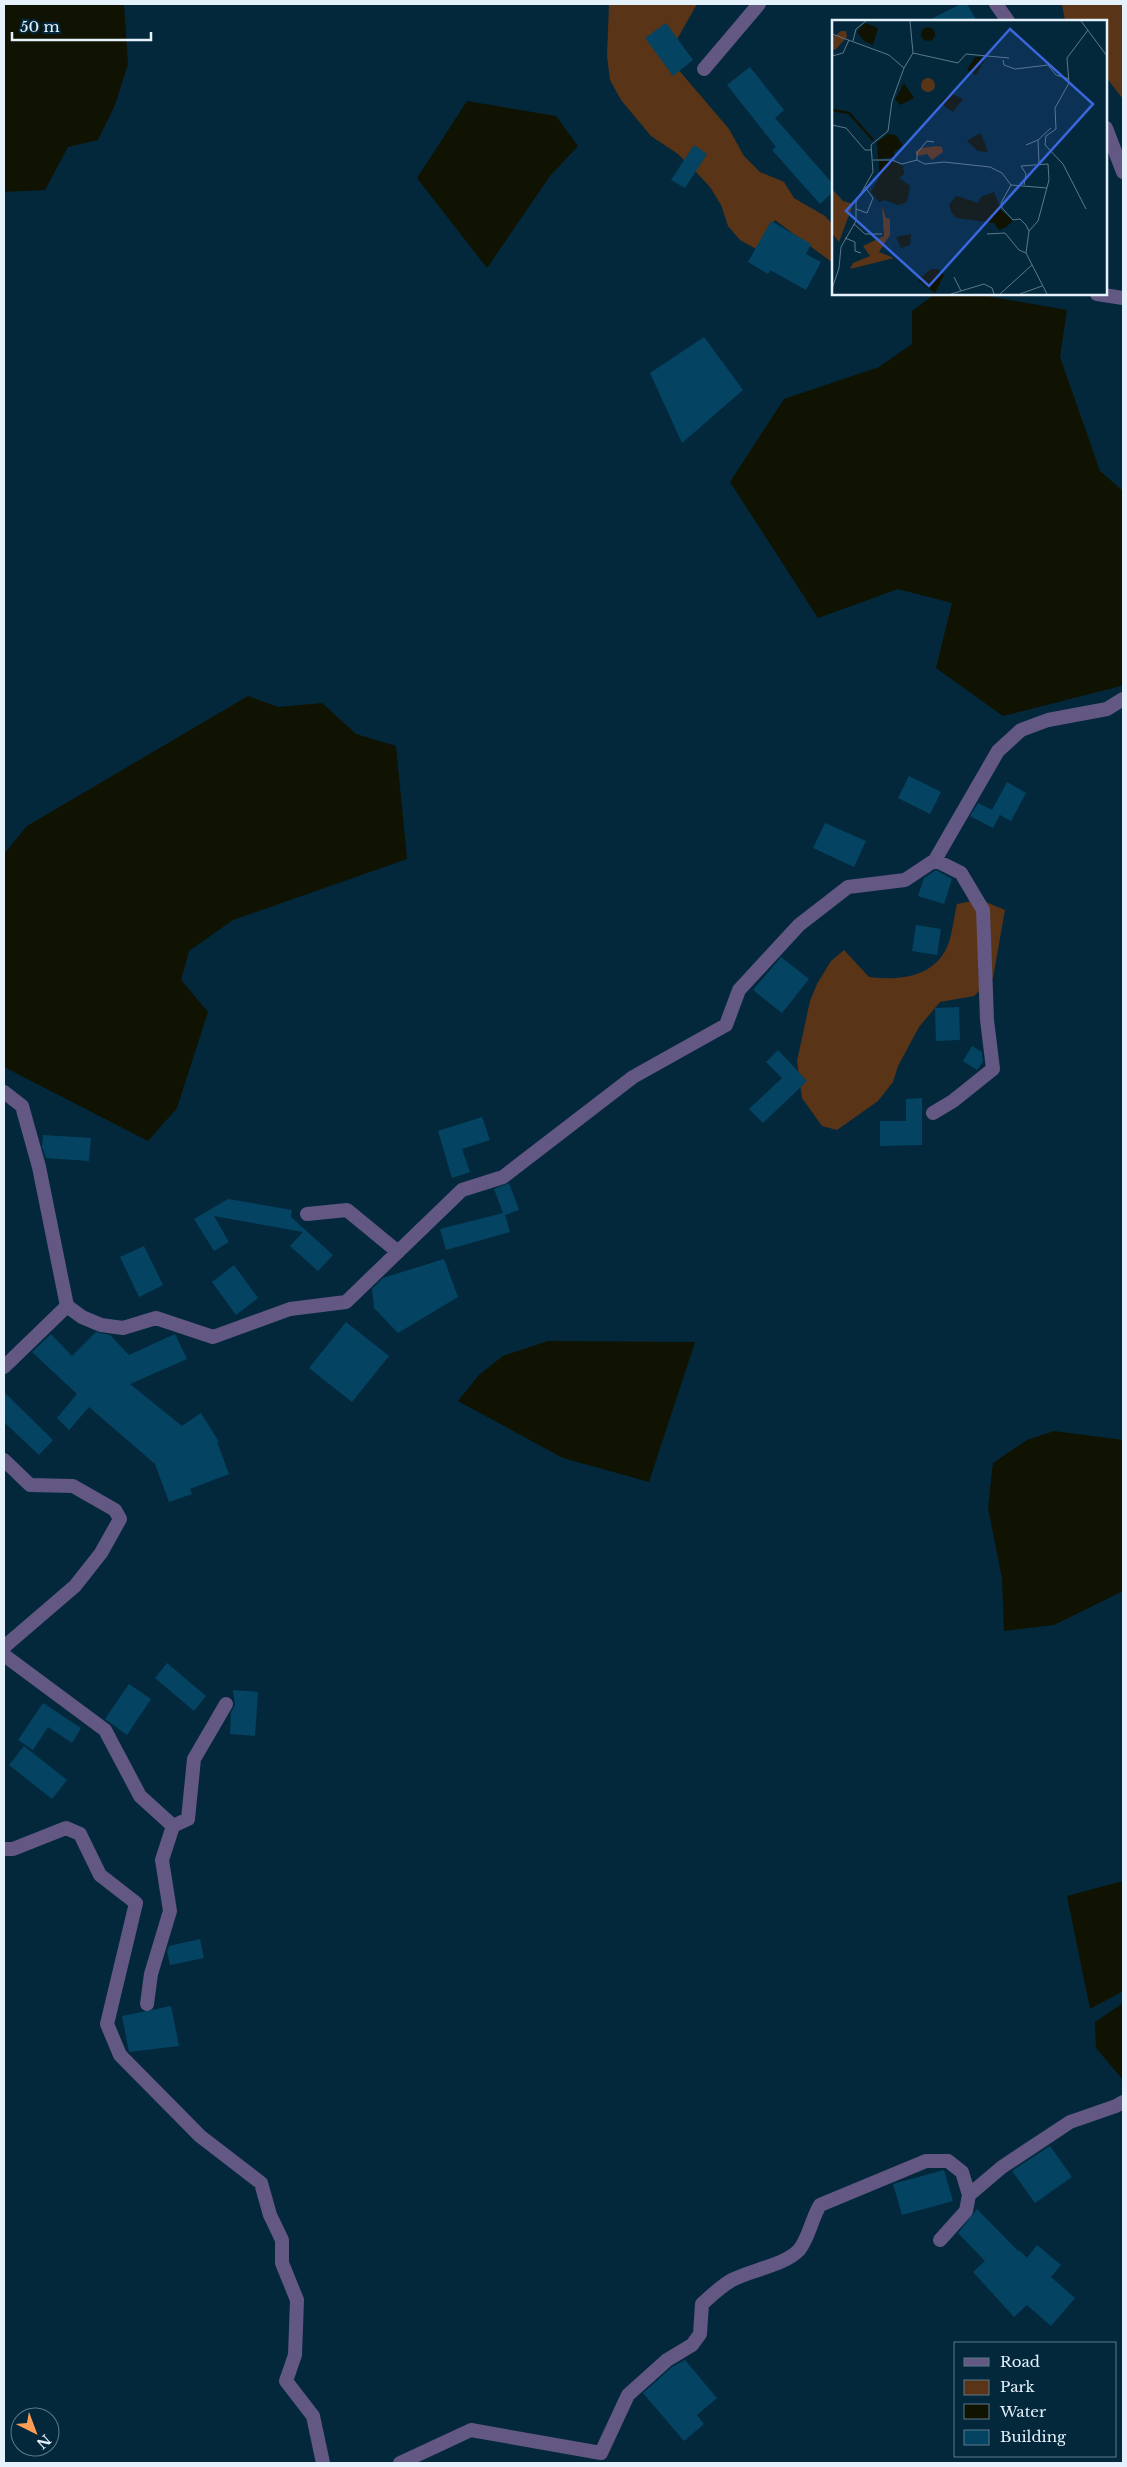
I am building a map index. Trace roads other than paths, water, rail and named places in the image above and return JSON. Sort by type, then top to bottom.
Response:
[{"type":"street","points":[[704,69],[759,4]]},
{"type":"street","points":[[996,4],[1007,20]]},
{"type":"street","points":[[1107,131],[1123,172]]},
{"type":"street","points":[[1104,295],[1123,298]]},
{"type":"street","points":[[4,1092],[22,1106],[39,1168],[67,1306],[82,1317],[101,1325],[123,1328],[156,1318],[213,1337],[290,1309],[346,1302],[462,1190],[503,1177],[633,1078],[726,1025],[739,990],[800,925],[848,887],[905,880],[935,860],[998,751],[1021,730],[1048,720],[1107,709],[1123,699]]},
{"type":"street","points":[[933,1113],[953,1101],[993,1069],[987,1020],[983,910],[961,873],[935,860]]},
{"type":"street","points":[[308,1214],[347,1210],[398,1252]]},
{"type":"street","points":[[4,1367],[67,1306]]},
{"type":"street","points":[[4,1460],[30,1485],[73,1486],[115,1510],[120,1519],[101,1553],[75,1586],[4,1648]]},
{"type":"street","points":[[4,1655],[104,1730],[140,1796],[173,1826]]},
{"type":"street","points":[[147,2004],[151,1974],[170,1911],[162,1860],[173,1826],[188,1819],[194,1759],[226,1704]]},
{"type":"street","points":[[4,1849],[13,1849],[66,1828],[80,1834],[100,1875],[136,1903],[107,2024],[120,2055],[126,2062],[200,2136],[261,2183],[270,2214],[282,2240],[282,2263],[297,2300],[295,2355],[286,2381],[313,2416],[323,2463]]},
{"type":"street","points":[[969,2195],[1002,2167],[1070,2122],[1123,2102]]},
{"type":"street","points":[[400,2463],[471,2430],[602,2453],[628,2395],[667,2360],[692,2345],[700,2334],[702,2304],[733,2280],[780,2261],[798,2251],[806,2239],[812,2218],[820,2205],[926,2161],[948,2161],[962,2172],[969,2195],[966,2211],[940,2240]]},
{"type":"water","points":[[4,4],[124,4],[128,64],[115,105],[98,140],[68,147],[45,190],[4,192]]},
{"type":"water","points":[[467,101],[556,116],[578,146],[550,176],[487,268],[417,178]]},
{"type":"water","points":[[934,295],[982,295],[1067,310],[1060,357],[1100,471],[1123,491],[1123,684],[1121,686],[1003,716],[936,668],[952,603],[898,589],[818,618],[730,482],[784,399],[879,367],[912,344],[912,311]]},
{"type":"water","points":[[248,696],[278,707],[322,703],[356,734],[396,746],[407,859],[233,920],[189,951],[181,980],[208,1012],[177,1108],[148,1141],[4,1067],[4,854],[27,826]]},
{"type":"water","points":[[548,1341],[695,1342],[649,1482],[563,1458],[458,1401],[479,1375],[503,1356]]},
{"type":"water","points":[[1054,1431],[1123,1440],[1123,1591],[1054,1625],[1004,1631],[1002,1578],[988,1508],[993,1463],[1027,1440]]},
{"type":"water","points":[[1123,1881],[1123,1991],[1090,2009],[1067,1896]]},
{"type":"water","points":[[1123,2003],[1123,2080],[1096,2048],[1095,2022]]}]
